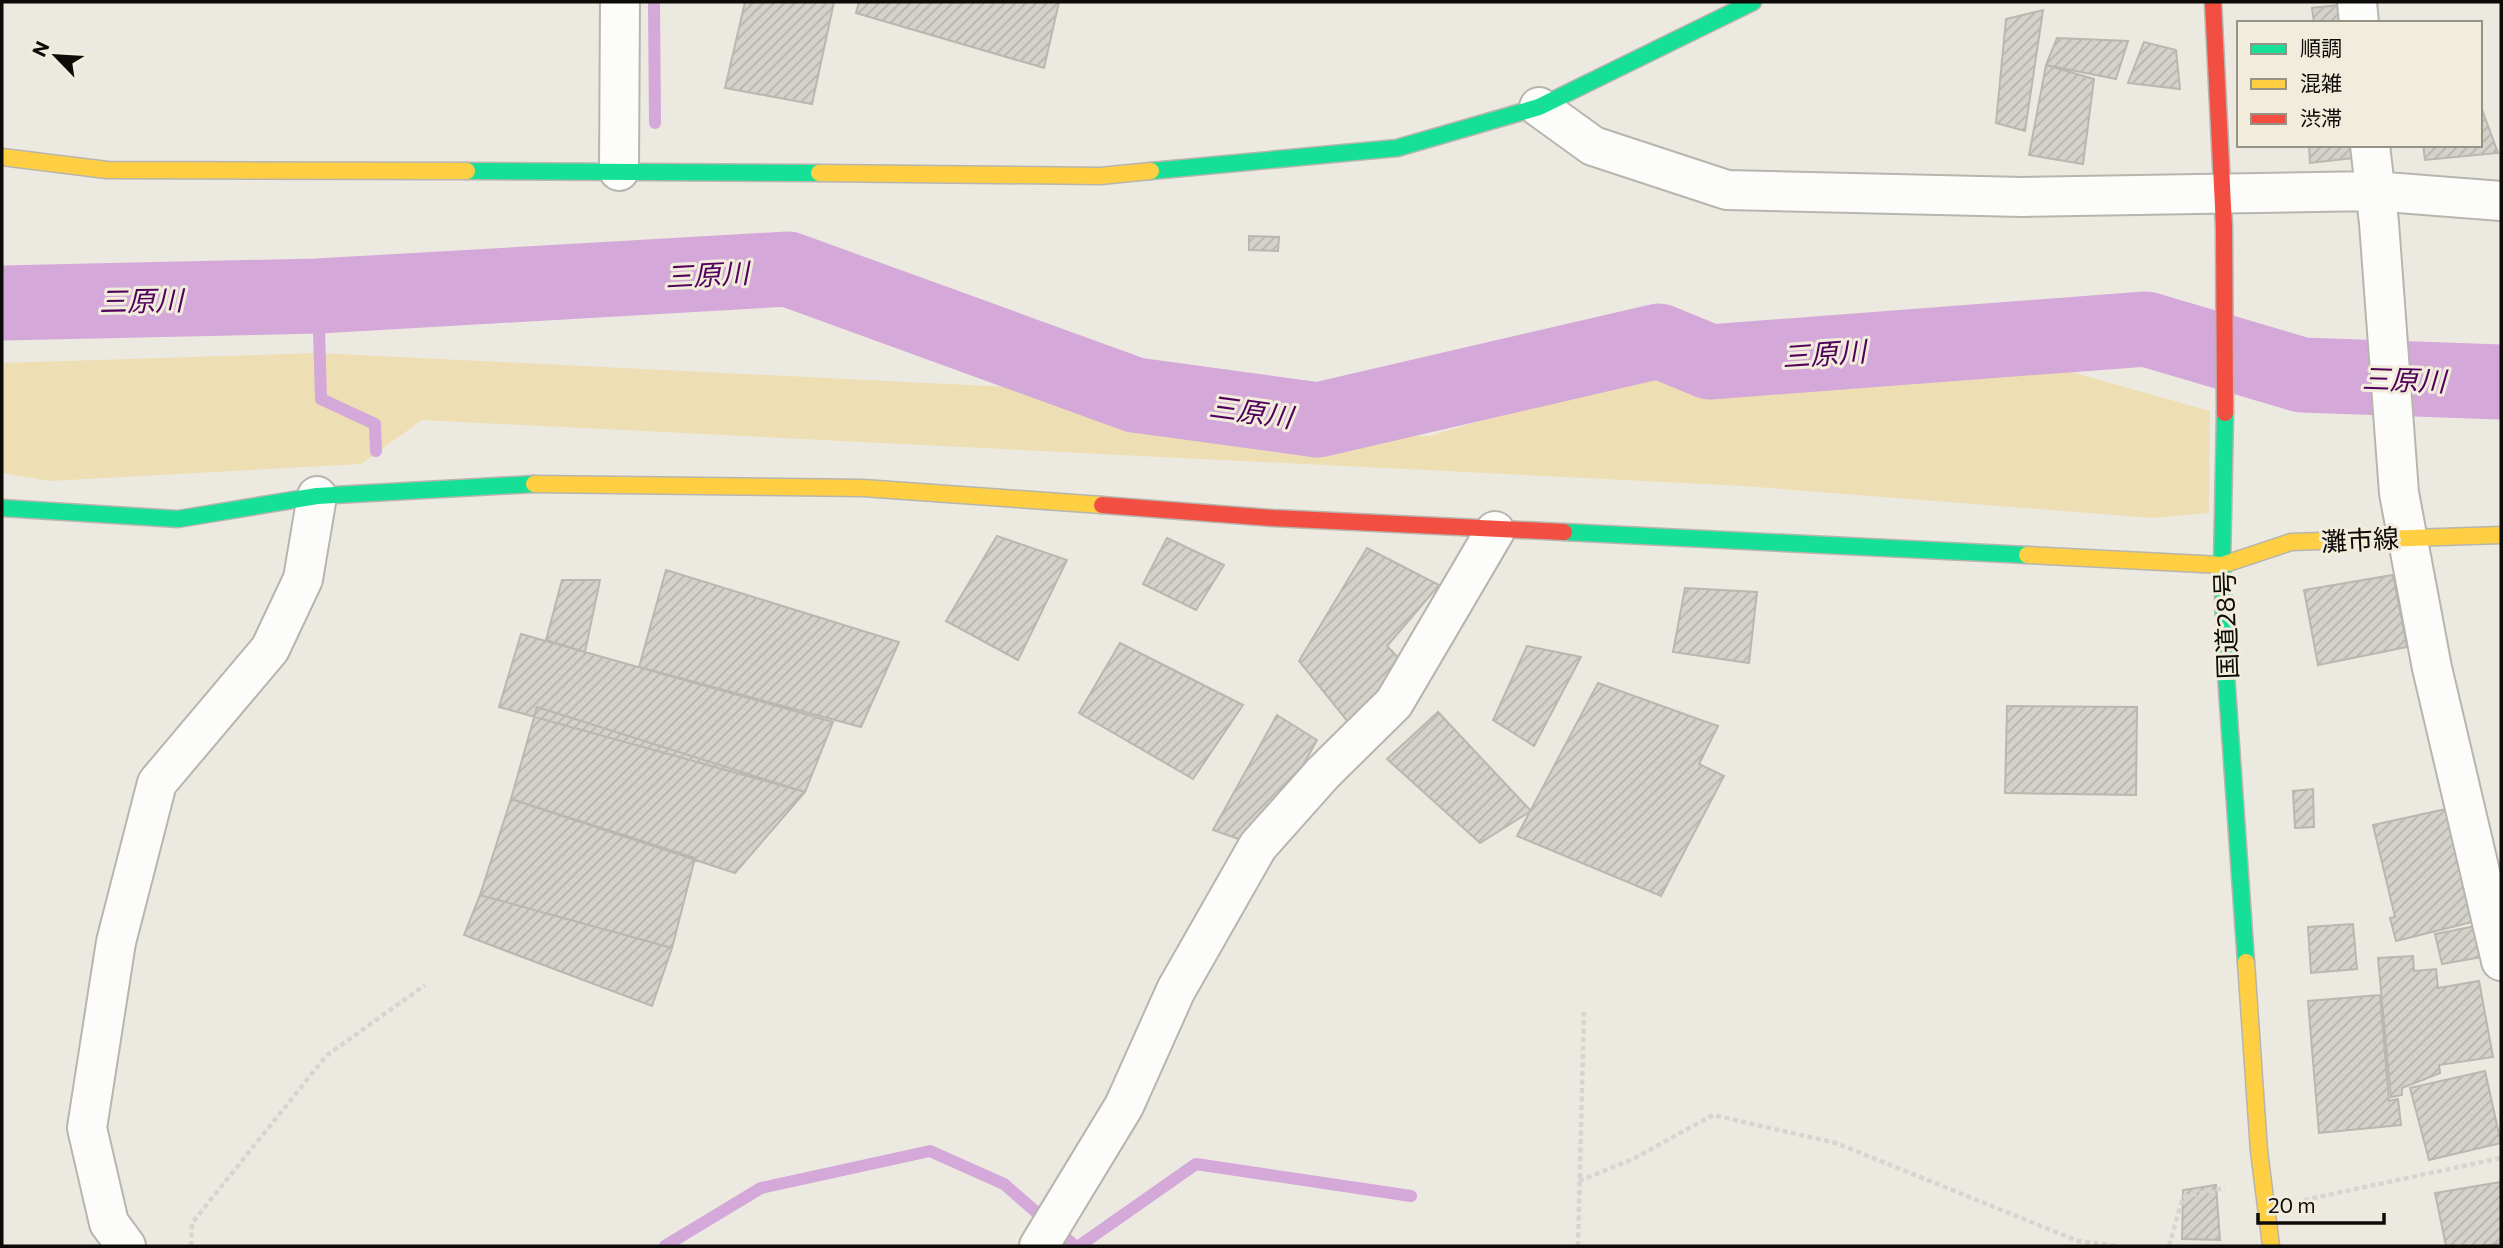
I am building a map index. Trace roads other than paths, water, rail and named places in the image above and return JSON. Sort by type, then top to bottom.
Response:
[{"type":"main road","points":[[2,157],[107,170],[1100,176],[1397,148],[1539,107],[1753,2]]},
{"type":"main road","name":"国道28号","points":[[2213,2],[2224,209],[2225,464],[2222,565],[2226,674],[2262,1180],[2271,1246]]},
{"type":"main road","points":[[2,508],[178,519],[317,496],[540,484],[863,488],[1495,531],[2222,565]]},
{"type":"main road","name":"灘市線","points":[[2222,565],[2291,542],[2406,536],[2501,535]]},
{"type":"street","points":[[619,172],[620,2]]},
{"type":"street","points":[[2357,2],[2359,21]]},
{"type":"street","points":[[1539,107],[1593,146],[1727,190],[2023,197],[2224,209],[2376,207],[2501,201]]},
{"type":"street","points":[[2370,147],[2399,493],[2432,668],[2501,961]]},
{"type":"street","points":[[111,1238],[87,1128],[116,942],[157,783],[270,649],[303,579],[317,496]]},
{"type":"street","points":[[1040,1246],[1124,1106],[1175,989],[1258,846],[1323,773],[1394,703],[1495,531]]},
{"type":"waterway","points":[[654,2],[655,123]]},
{"type":"waterway","name":"三原川","points":[[2,303],[318,296],[788,269],[1135,395],[1318,420],[1659,341],[1710,362],[2146,329],[2302,375],[2501,382]]},
{"type":"waterway","points":[[318,296],[321,399],[375,424],[376,451]]},
{"type":"waterway","points":[[665,1246],[761,1188],[930,1151],[1004,1184],[1075,1246]]},
{"type":"waterway","points":[[1079,1246],[1196,1164],[1411,1196]]}]
